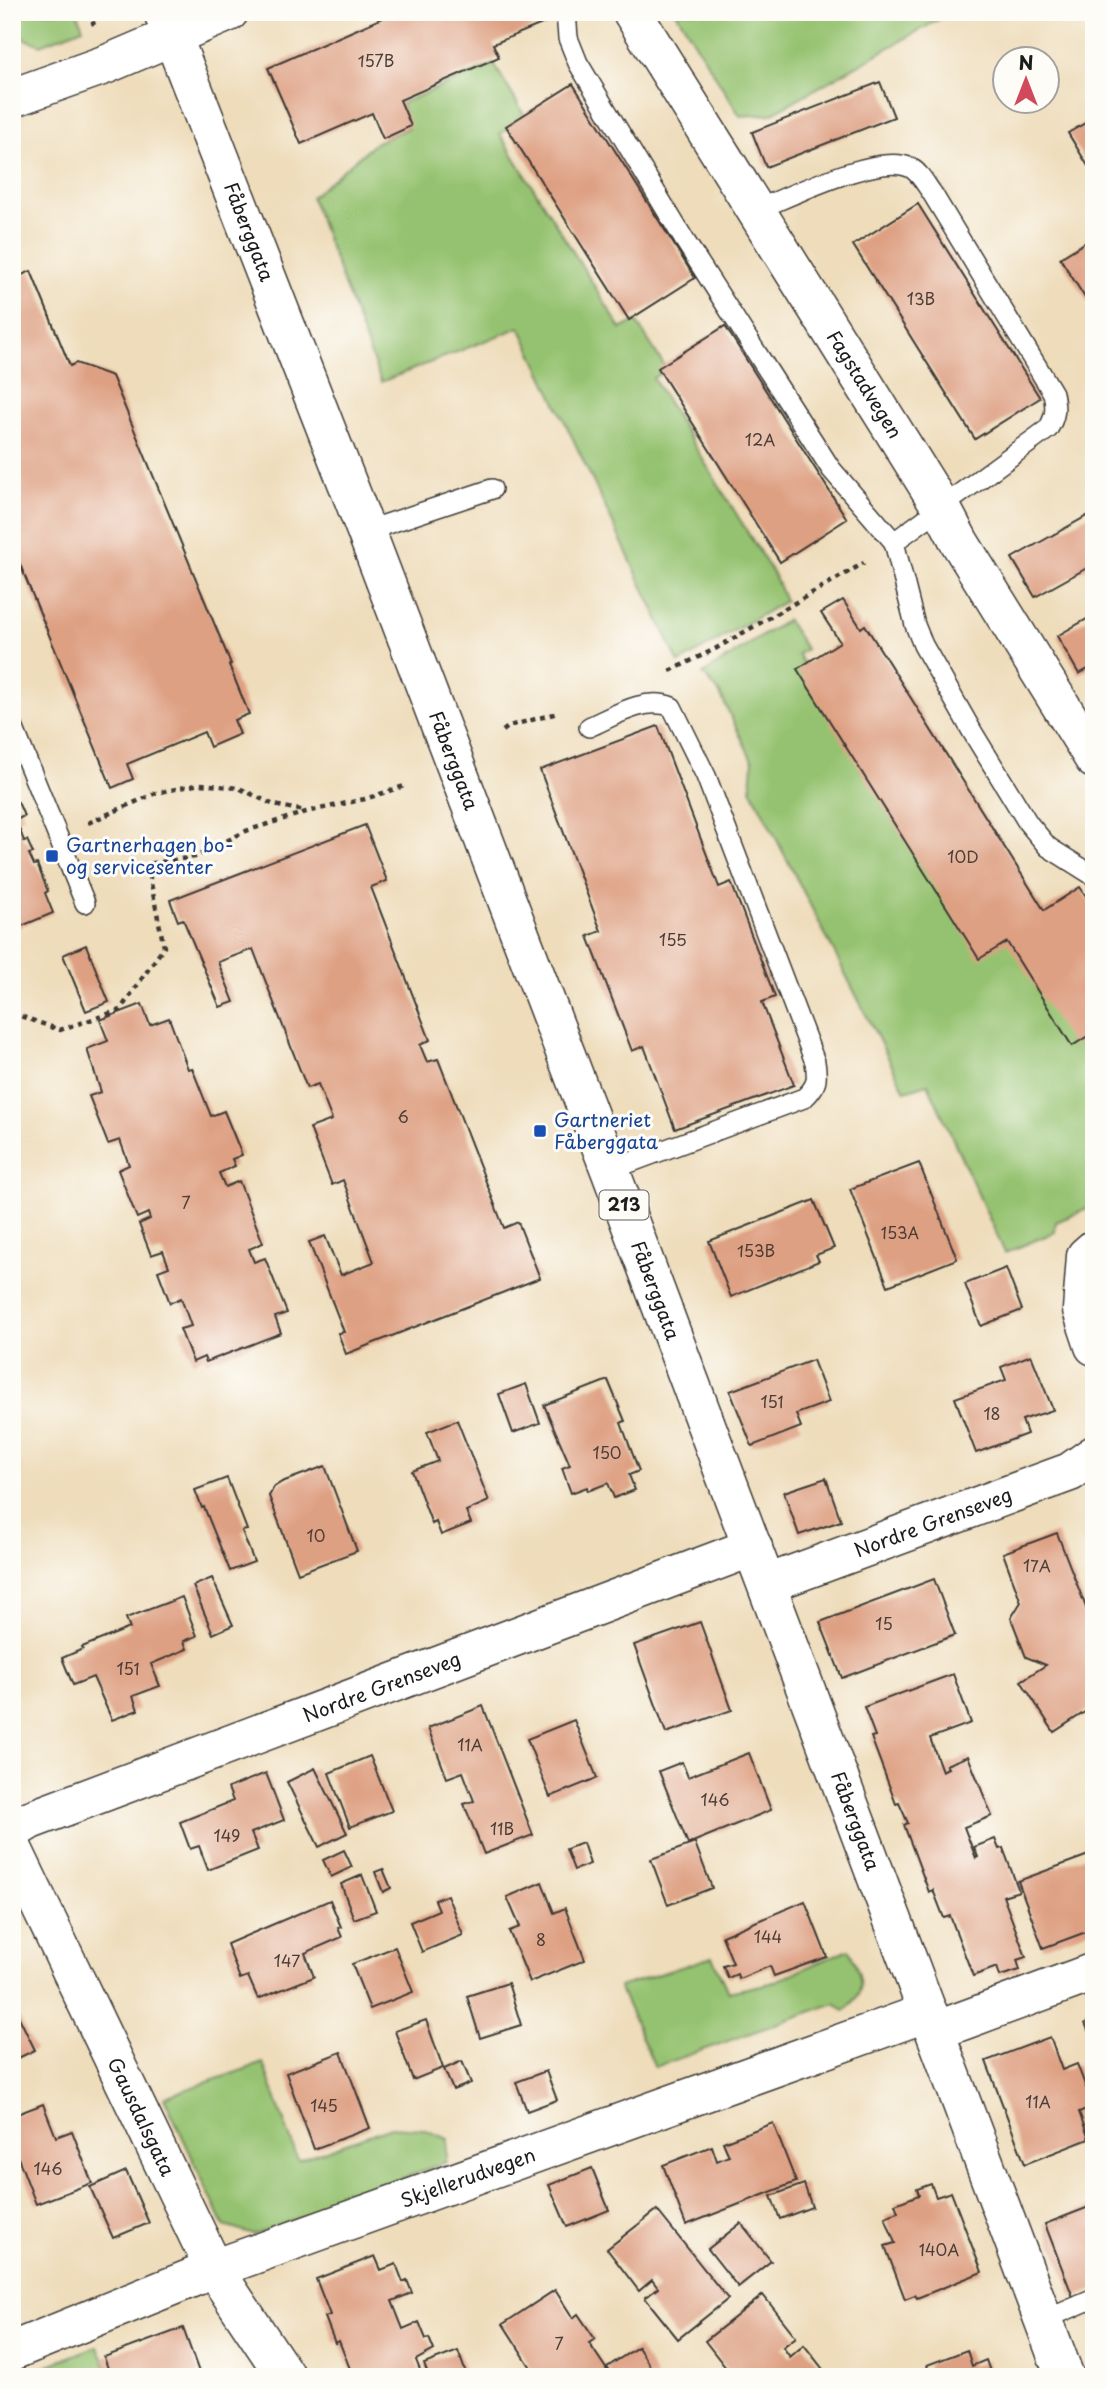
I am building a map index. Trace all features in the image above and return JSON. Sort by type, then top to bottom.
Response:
[{"type":"street","points":[[12,98],[167,25],[229,12]]},
{"type":"street","name":"Fagstadvegen","points":[[632,12],[941,507],[960,543],[1094,759]]},
{"type":"street","name":"Fåberggata","points":[[167,25],[366,531],[610,1170],[1065,2377]]},
{"type":"street","points":[[1094,1249],[1086,1256],[1082,1310],[1094,1346]]},
{"type":"street","name":"Nordre Grenseveg","points":[[767,1584],[1059,1476],[1094,1455]]},
{"type":"street","name":"Nordre Grenseveg","points":[[12,1831],[30,1820],[753,1547]]},
{"type":"street","name":"Gausdalsgata","points":[[12,1847],[214,2269],[286,2377]]},
{"type":"street","name":"Skjellerudvegen","points":[[12,2351],[214,2269],[931,2022],[1094,1972]]},
{"type":"lane","points":[[566,12],[568,38],[578,63],[685,241],[831,469],[894,542],[923,645],[973,733],[1028,823],[1048,847],[1094,876]]},
{"type":"lane","points":[[756,211],[844,174],[889,164],[910,167],[918,173],[932,193],[1053,393],[1055,418],[1048,429],[894,542]]},
{"type":"lane","points":[[366,531],[492,489]]},
{"type":"lane","points":[[589,727],[648,704],[660,702],[672,707],[706,776],[815,1062],[818,1078],[816,1088],[804,1098],[610,1170]]},
{"type":"lane","points":[[12,724],[85,903]]},
{"type":"lane","points":[[1043,2320],[1094,2298]]},
{"type":"path","points":[[664,673],[727,643],[856,568],[894,542]]},
{"type":"path","points":[[503,731],[509,726],[555,715],[563,709]]},
{"type":"path","points":[[58,838],[156,793],[200,784],[239,788],[274,806],[306,812]]},
{"type":"path","points":[[12,1013],[61,1030],[120,1010],[164,947],[147,864],[195,857],[246,831],[404,786]]},
{"type":"green space","points":[[12,12],[77,12],[83,28],[41,45],[15,35]]},
{"type":"green space","points":[[676,12],[945,12],[945,16],[771,114],[740,116]]},
{"type":"green space","points":[[494,64],[526,118],[500,134],[621,329],[636,321],[667,370],[653,378],[775,577],[785,601],[679,663],[520,327],[381,382],[311,197],[375,143],[408,128],[402,103]]},
{"type":"green space","points":[[787,620],[806,649],[798,654],[978,951],[1009,933],[1094,1024],[1094,1206],[1056,1222],[1055,1232],[1005,1253],[928,1084],[905,1091],[751,789],[753,762],[719,692],[703,674]]},
{"type":"green space","points":[[849,1949],[859,1975],[860,1989],[844,2011],[835,2003],[655,2067],[619,1987],[712,1957],[728,1992],[771,1983]]},
{"type":"green space","points":[[263,2063],[298,2160],[391,2127],[423,2129],[448,2139],[446,2162],[254,2235],[224,2226],[164,2097]]},
{"type":"green space","points":[[97,2346],[112,2377],[19,2377]]},
{"type":"building","points":[[396,12],[542,12],[547,22],[493,44],[499,57],[400,100],[411,126],[383,139],[372,113],[301,144],[268,68]]},
{"type":"building","points":[[880,82],[894,117],[766,167],[752,132]]},
{"type":"building","points":[[573,84],[695,278],[629,320],[506,126]]},
{"type":"building","points":[[1094,118],[1094,163],[1088,166],[1068,133]]},
{"type":"building","points":[[918,204],[1040,398],[975,439],[853,245]]},
{"type":"building","points":[[1094,237],[1094,312],[1060,258]]},
{"type":"building","points":[[31,271],[70,366],[76,363],[112,376],[231,664],[229,665],[249,714],[234,720],[240,734],[210,747],[204,732],[127,764],[133,779],[112,788],[12,545],[12,279]]},
{"type":"building","points":[[725,326],[847,519],[780,562],[658,368]]},
{"type":"building","points":[[1094,512],[1094,564],[1035,597],[1012,558]]},
{"type":"building","points":[[843,600],[861,628],[865,625],[1044,910],[1080,887],[1094,908],[1094,1032],[1072,1046],[1007,942],[979,959],[797,669],[840,642],[821,613]]},
{"type":"building","points":[[1094,615],[1094,666],[1079,674],[1057,636]]},
{"type":"building","points":[[658,726],[719,887],[731,882],[775,997],[762,1002],[794,1085],[675,1129],[644,1046],[632,1051],[588,936],[601,931],[540,770]]},
{"type":"building","points":[[18,802],[24,816],[16,820],[24,841],[27,840],[33,853],[29,854],[34,865],[37,864],[48,891],[45,893],[53,913],[12,930],[12,805]]},
{"type":"building","points":[[365,825],[387,881],[371,887],[430,1040],[420,1045],[427,1062],[438,1059],[504,1228],[518,1222],[540,1278],[346,1354],[338,1333],[344,1332],[309,1242],[325,1236],[341,1275],[374,1262],[343,1180],[332,1185],[310,1128],[332,1120],[318,1084],[307,1088],[253,949],[218,962],[234,1002],[220,1007],[183,919],[178,921],[170,900]]},
{"type":"building","points":[[86,945],[109,1002],[86,1011],[63,955]]},
{"type":"building","points":[[142,1004],[150,1025],[169,1018],[188,1069],[192,1068],[211,1116],[224,1111],[242,1155],[232,1159],[235,1166],[219,1173],[225,1187],[239,1181],[263,1243],[249,1249],[254,1262],[265,1258],[287,1313],[275,1317],[281,1333],[206,1362],[204,1357],[193,1362],[180,1329],[191,1326],[181,1298],[170,1303],[158,1271],[169,1267],[163,1251],[151,1255],[139,1224],[150,1219],[148,1213],[137,1218],[118,1170],[129,1165],[120,1140],[108,1144],[89,1096],[101,1092],[87,1049],[108,1041],[100,1020]]},
{"type":"building","points":[[919,1163],[957,1259],[888,1286],[850,1189]]},
{"type":"building","points":[[814,1200],[834,1248],[816,1255],[819,1261],[731,1297],[709,1241]]},
{"type":"building","points":[[1006,1268],[1022,1310],[981,1326],[965,1284]]},
{"type":"building","points":[[1031,1355],[1053,1410],[1022,1420],[1027,1434],[976,1453],[955,1398],[1006,1380],[1001,1367]]},
{"type":"building","points":[[813,1360],[829,1402],[796,1414],[801,1427],[752,1446],[730,1391]]},
{"type":"building","points":[[608,1380],[625,1421],[621,1423],[639,1471],[629,1475],[635,1490],[614,1498],[608,1483],[588,1491],[587,1487],[571,1493],[562,1468],[570,1465],[544,1405]]},
{"type":"building","points":[[526,1384],[540,1423],[513,1433],[499,1394]]},
{"type":"building","points":[[457,1420],[489,1501],[466,1511],[471,1523],[441,1535],[436,1522],[432,1524],[412,1471],[438,1461],[427,1432]]},
{"type":"building","points":[[325,1466],[357,1551],[298,1573],[269,1496],[274,1487],[282,1482]]},
{"type":"building","points":[[227,1478],[247,1530],[242,1531],[254,1562],[230,1571],[195,1490]]},
{"type":"building","points":[[826,1478],[841,1521],[799,1535],[784,1492]]},
{"type":"building","points":[[1057,1533],[1094,1628],[1094,1706],[1054,1732],[1021,1681],[1046,1665],[1026,1657],[1011,1618],[1021,1602],[1003,1553]]},
{"type":"building","points":[[212,1578],[233,1625],[213,1634],[193,1586]]},
{"type":"building","points":[[934,1579],[955,1635],[842,1678],[820,1622]]},
{"type":"building","points":[[182,1597],[197,1636],[184,1641],[187,1649],[151,1664],[160,1686],[133,1696],[138,1710],[112,1720],[93,1677],[73,1685],[62,1658],[130,1628],[126,1618]]},
{"type":"building","points":[[700,1622],[732,1710],[666,1733],[634,1645]]},
{"type":"building","points":[[953,1674],[971,1723],[930,1738],[942,1771],[948,1768],[946,1765],[968,1756],[992,1816],[964,1827],[976,1858],[978,1857],[974,1847],[995,1839],[999,1849],[1003,1848],[1019,1891],[1003,1896],[1026,1957],[1017,1960],[1020,1970],[1000,1976],[997,1967],[973,1976],[950,1916],[944,1918],[933,1890],[929,1892],[904,1825],[908,1823],[899,1803],[896,1804],[871,1737],[875,1736],[864,1707]]},
{"type":"building","points":[[483,1706],[533,1835],[484,1854],[464,1804],[474,1801],[463,1772],[447,1778],[428,1728]]},
{"type":"building","points":[[574,1720],[597,1778],[550,1797],[527,1739]]},
{"type":"building","points":[[749,1753],[771,1810],[688,1844],[659,1771],[682,1762],[688,1777]]},
{"type":"building","points":[[370,1756],[392,1811],[350,1827],[329,1773]]},
{"type":"building","points":[[315,1768],[347,1833],[319,1847],[287,1782]]},
{"type":"building","points":[[266,1773],[284,1820],[251,1833],[258,1850],[208,1870],[199,1846],[190,1849],[180,1822],[233,1801],[228,1788]]},
{"type":"building","points":[[583,1843],[590,1864],[574,1870],[566,1849]]},
{"type":"building","points":[[695,1843],[712,1888],[668,1905],[651,1859]]},
{"type":"building","points":[[344,1850],[352,1867],[331,1877],[323,1860]]},
{"type":"building","points":[[1094,1853],[1094,1929],[1043,1948],[1018,1881]]},
{"type":"building","points":[[383,1869],[391,1888],[383,1892],[375,1872]]},
{"type":"building","points":[[362,1875],[376,1911],[354,1919],[341,1884]]},
{"type":"building","points":[[542,1882],[554,1913],[565,1908],[585,1960],[530,1982],[509,1931],[520,1927],[507,1897]]},
{"type":"building","points":[[447,1895],[463,1935],[422,1952],[410,1922],[439,1910],[435,1900]]},
{"type":"building","points":[[330,1900],[341,1927],[338,1928],[342,1937],[305,1953],[314,1977],[258,1999],[248,1976],[240,1979],[227,1944]]},
{"type":"building","points":[[805,1901],[827,1957],[774,1976],[770,1966],[739,1979],[737,1974],[728,1978],[723,1966],[733,1963],[722,1936]]},
{"type":"building","points":[[395,1947],[413,1992],[370,2009],[352,1964]]},
{"type":"building","points":[[508,1983],[521,2025],[480,2038],[467,1996]]},
{"type":"building","points":[[12,2003],[35,2050],[12,2061]]},
{"type":"building","points":[[426,2020],[443,2068],[413,2080],[395,2031]]},
{"type":"building","points":[[1094,2020],[1094,2044],[1085,2023]]},
{"type":"building","points":[[1050,2037],[1062,2070],[1077,2064],[1093,2106],[1079,2112],[1089,2139],[1025,2164],[986,2061]]},
{"type":"building","points":[[341,2052],[370,2128],[314,2149],[286,2073]]},
{"type":"building","points":[[462,2061],[471,2083],[453,2090],[444,2069]]},
{"type":"building","points":[[546,2071],[557,2100],[527,2111],[516,2082]]},
{"type":"building","points":[[43,2104],[56,2137],[72,2131],[92,2183],[36,2204],[17,2155],[12,2156],[12,2116]]},
{"type":"building","points":[[773,2123],[796,2182],[686,2225],[663,2165],[712,2146],[717,2161],[729,2156],[723,2142]]},
{"type":"building","points":[[592,2168],[609,2210],[567,2227],[549,2185]]},
{"type":"building","points":[[126,2171],[149,2223],[113,2238],[90,2187]]},
{"type":"building","points":[[804,2184],[812,2207],[780,2219],[771,2196]]},
{"type":"building","points":[[931,2184],[936,2197],[951,2192],[982,2272],[917,2298],[915,2295],[905,2299],[885,2246],[895,2243],[885,2217],[898,2212],[895,2204],[919,2195],[917,2189]]},
{"type":"building","points":[[1094,2205],[1094,2289],[1073,2297],[1045,2224]]},
{"type":"building","points":[[657,2210],[728,2299],[678,2339],[645,2298],[658,2288],[652,2280],[639,2291],[607,2249]]},
{"type":"building","points":[[741,2223],[771,2261],[738,2287],[708,2249]]},
{"type":"building","points":[[375,2256],[381,2270],[396,2264],[403,2282],[407,2280],[412,2293],[392,2301],[403,2329],[419,2322],[434,2350],[416,2360],[422,2375],[418,2377],[346,2377],[352,2374],[339,2341],[335,2343],[325,2317],[330,2315],[316,2279]]},
{"type":"building","points":[[555,2290],[573,2318],[578,2314],[595,2339],[589,2343],[607,2370],[597,2377],[537,2377],[503,2324]]},
{"type":"building","points":[[763,2295],[796,2337],[783,2347],[790,2357],[804,2345],[829,2377],[733,2377],[705,2341]]},
{"type":"building","points":[[183,2328],[200,2375],[111,2377],[104,2357]]},
{"type":"building","points":[[638,2347],[657,2377],[613,2377],[607,2367]]},
{"type":"building","points":[[967,2350],[972,2366],[986,2360],[992,2377],[931,2377],[927,2365]]},
{"type":"building","points":[[458,2351],[466,2373],[457,2377],[429,2377],[424,2364]]},
{"type":"place","name":"Gartnerhagen bo- og servicesenter","points":[[52,856]]},
{"type":"place","name":"Gartneriet Fåberggata","points":[[540,1131]]}]
